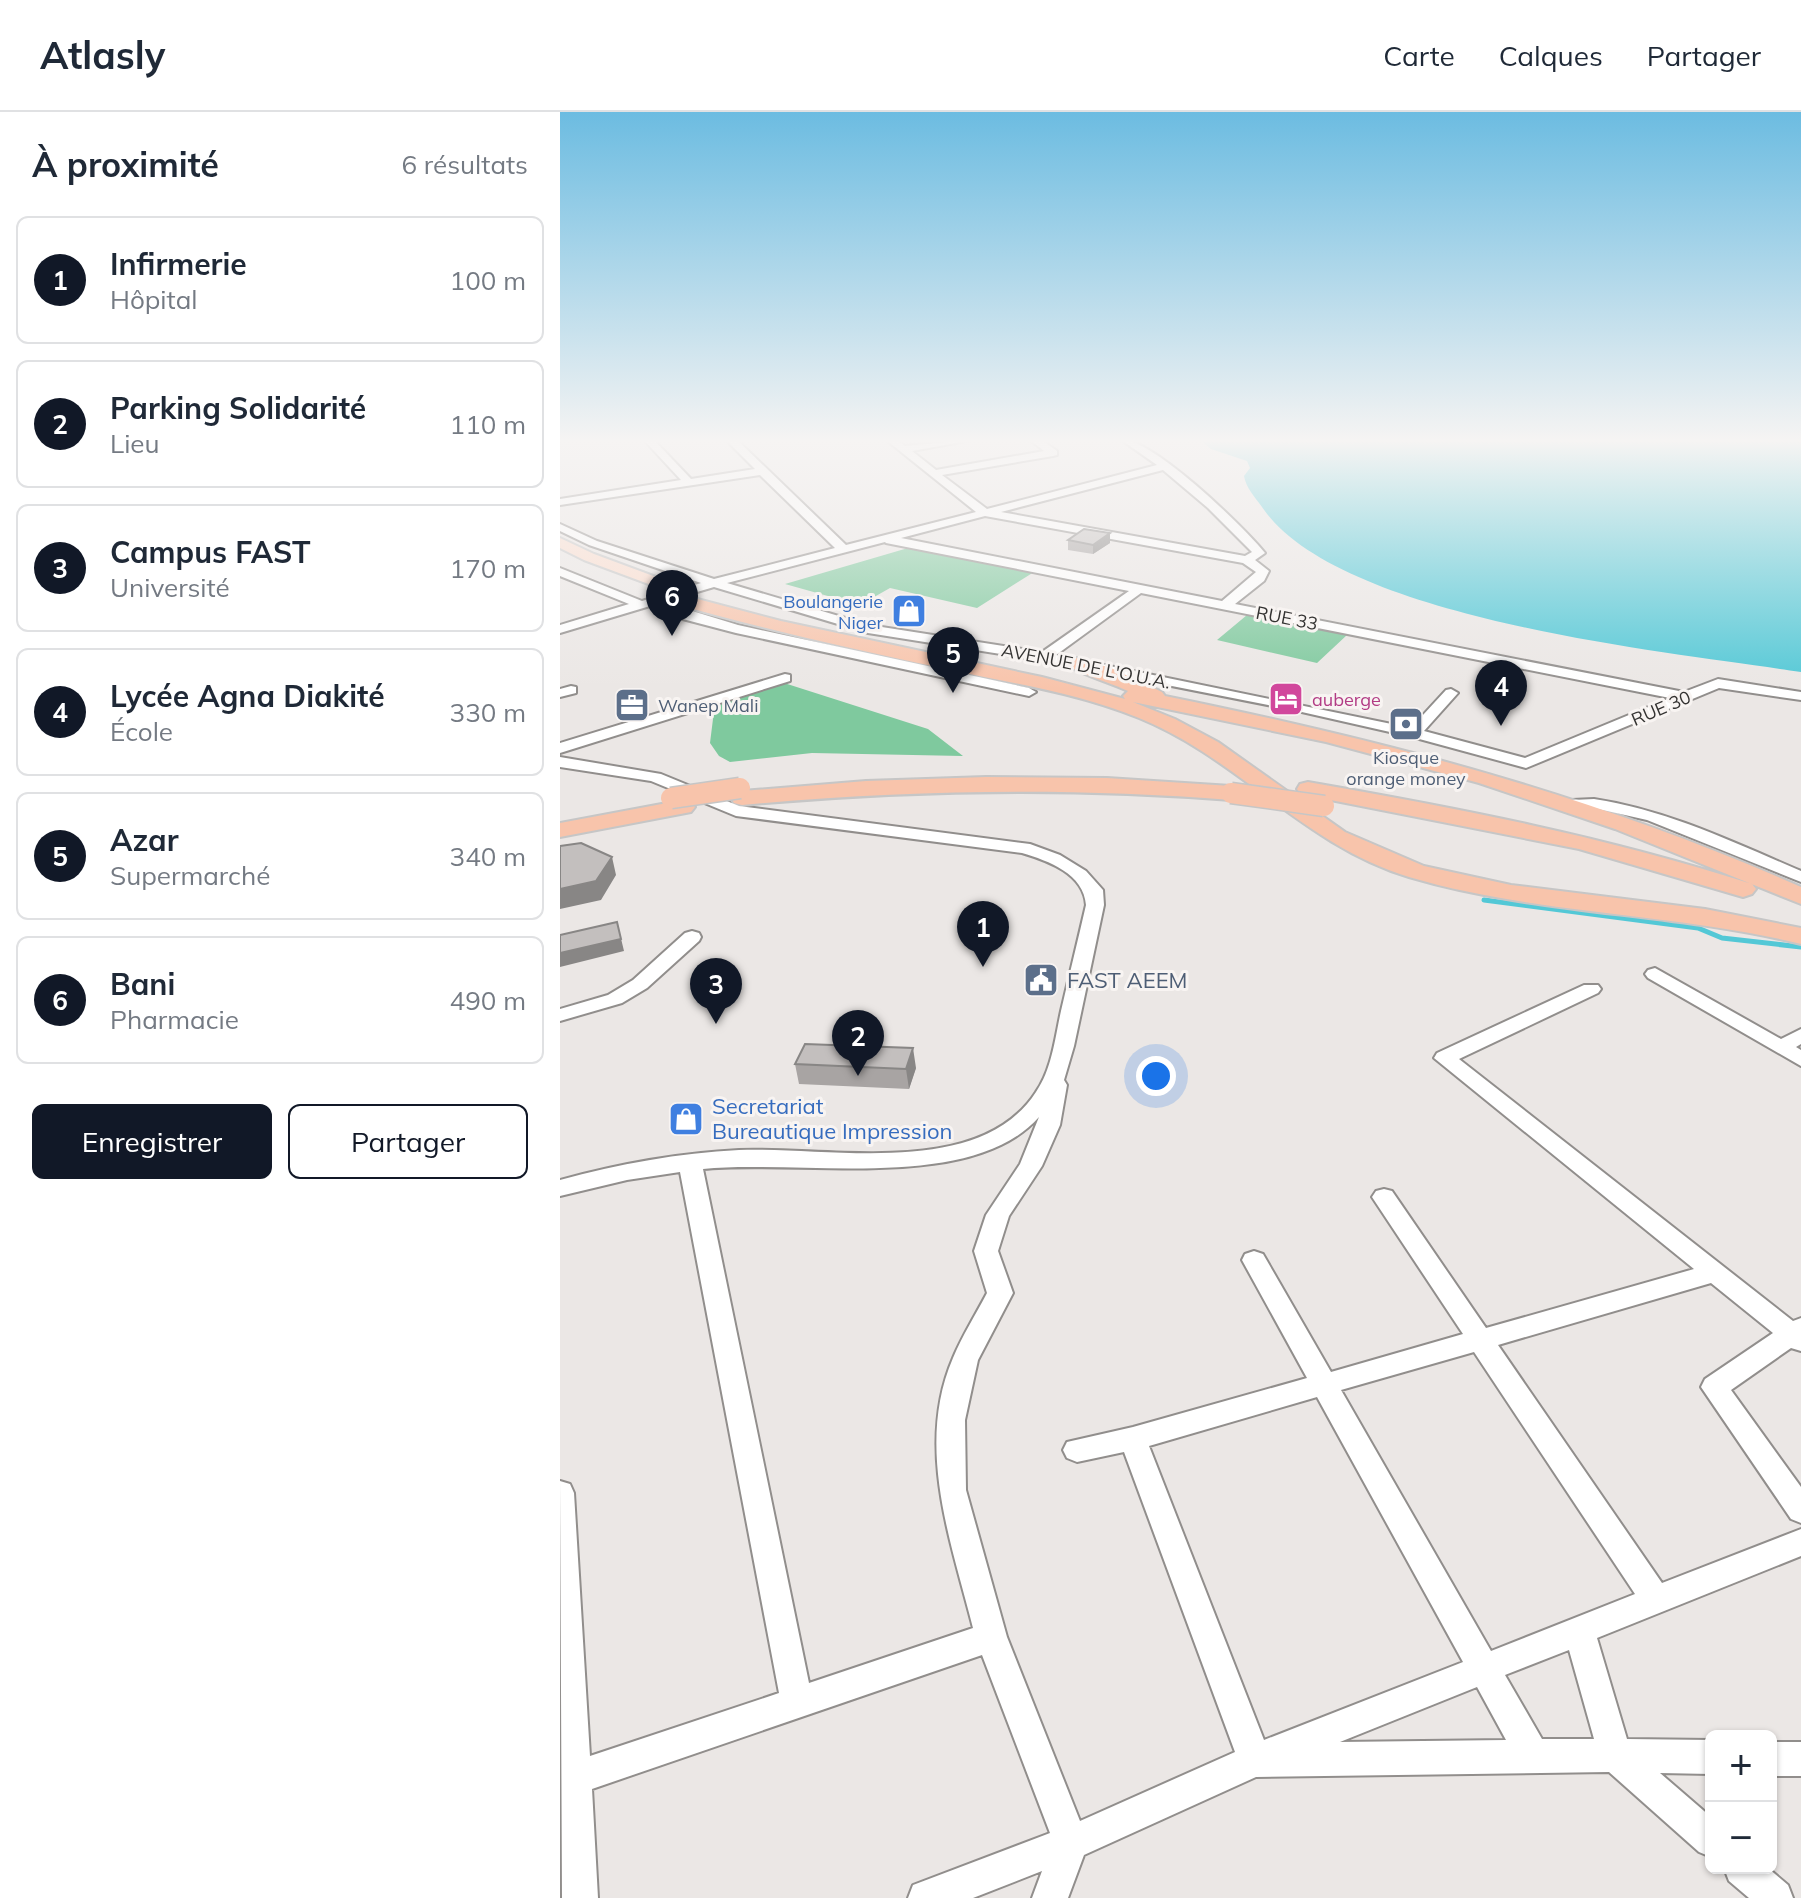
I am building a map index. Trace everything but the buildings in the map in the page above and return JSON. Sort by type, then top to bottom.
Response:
[{"type":"highway","points":[[663,600],[1039,683],[1107,701],[1193,737],[1252,773],[1330,833],[1414,870],[1531,897],[1683,914],[1801,936]]},
{"type":"highway","points":[[663,600],[1360,744],[1572,805],[1751,873],[1801,896]]},
{"type":"highway","points":[[1076,664],[1104,672],[1170,703]]},
{"type":"highway","points":[[1029,692],[1107,701]]},
{"type":"highway","points":[[560,819],[741,793],[949,782],[1223,786],[1429,810],[1592,845],[1690,871],[1801,909]]},
{"type":"highway","points":[[1316,798],[1544,847],[1720,895],[1801,924]]},
{"type":"highway","points":[[560,830],[677,803]]},
{"type":"highway","points":[[1683,914],[1801,952]]},
{"type":"main road","name":"AVENUE DE L'O.U.A.","points":[[560,542],[663,600]]},
{"type":"main road","name":"AVENUE DE L'O.U.A.","points":[[560,549],[663,600]]},
{"type":"street","points":[[813,522],[844,550]]},
{"type":"street","points":[[560,629],[718,582],[949,522]]},
{"type":"street","points":[[1037,522],[1247,560],[1260,567],[1263,571],[1260,578],[1224,606]]},
{"type":"street","points":[[1229,522],[1259,553],[1247,560]]},
{"type":"street","name":"AVENUE DE L'O.U.A.","points":[[560,527],[593,543],[798,610],[868,629],[1045,657],[1414,733],[1526,763]]},
{"type":"street","name":"RUE 33","points":[[886,539],[1688,697]]},
{"type":"street","name":"AVENUE DE L'O.U.A.","points":[[560,572],[663,600],[680,614],[736,629],[1029,692]]},
{"type":"street","points":[[1045,657],[1139,589]]},
{"type":"street","points":[[560,748],[785,678]]},
{"type":"street","name":"RUE 30","points":[[1526,763],[1718,683],[1801,696]]},
{"type":"street","points":[[1414,733],[1451,693]]},
{"type":"street","points":[[560,762],[655,777],[736,811],[1024,848],[1051,856],[1071,867],[1094,890],[1095,905],[1058,1070],[1049,1125],[1031,1166],[998,1215],[986,1251],[1000,1293],[965,1360],[951,1420],[952,1490],[991,1637],[1071,1843],[1050,1898]]},
{"type":"street","points":[[1572,805],[1596,802],[1638,811],[1792,865],[1801,877]]},
{"type":"street","points":[[560,1015],[615,999],[640,984],[692,937]]},
{"type":"street","points":[[1655,974],[1801,1059]]},
{"type":"street","points":[[1591,989],[1444,1058],[1713,1273],[1798,1334],[1714,1387],[1801,1510]]},
{"type":"street","points":[[1781,1048],[1801,1035]]},
{"type":"street","points":[[560,1188],[587,1180],[742,1157],[896,1160],[951,1155],[980,1146],[1028,1117],[1043,1100],[1058,1070]]},
{"type":"street","points":[[690,1163],[797,1703]]},
{"type":"street","points":[[1384,1197],[1656,1600]]},
{"type":"street","points":[[1254,1260],[1534,1758]]},
{"type":"street","points":[[1077,1450],[1133,1439],[1713,1273]]},
{"type":"street","points":[[1133,1439],[1255,1760]]},
{"type":"street","points":[[560,1493],[567,1781],[580,1898]]},
{"type":"street","points":[[926,1898],[1071,1843],[1255,1760],[1801,1542]]},
{"type":"street","points":[[1579,1631],[1615,1755],[1705,1835]]},
{"type":"street","points":[[567,1781],[991,1637]]},
{"type":"street","points":[[1255,1760],[1615,1755],[1705,1757]]},
{"type":"street","points":[[1777,1759],[1801,1759]]},
{"type":"street","points":[[1749,1874],[1775,1898]]},
{"type":"green space","points":[[908,548],[1034,572],[977,608],[890,588],[860,605],[785,584]]},
{"type":"green space","points":[[1247,615],[1347,635],[1317,663],[1217,640]]},
{"type":"green space","points":[[781,682],[928,729],[963,756],[812,753],[730,762],[719,756],[710,743],[713,719],[706,708]]},
{"type":"water","points":[[1278,522],[1801,522],[1801,672],[1593,641],[1431,604],[1360,578],[1302,546]]},
{"type":"waterway","points":[[1484,900],[1698,928],[1722,938],[1801,947]]},
{"type":"place","name":"Boulangerie Niger","points":[[909,611]]},
{"type":"place","name":"Bani","points":[[672,636]]},
{"type":"place","name":"Azar","points":[[953,693]]},
{"type":"place","name":"auberge","points":[[1286,699]]},
{"type":"place","name":"Wanep Mali","points":[[632,705]]},
{"type":"place","name":"Kiosque orange money","points":[[1406,724]]},
{"type":"place","name":"Lycée Agna Diakité","points":[[1501,726]]},
{"type":"place","name":"Infirmerie","points":[[983,967]]},
{"type":"place","name":"FAST AEEM","points":[[1041,980]]},
{"type":"place","name":"Campus FAST","points":[[716,1024]]},
{"type":"place","name":"Parking Solidarité","points":[[858,1076]]},
{"type":"place","name":"Secretariat Bureautique Impression","points":[[686,1119]]}]
